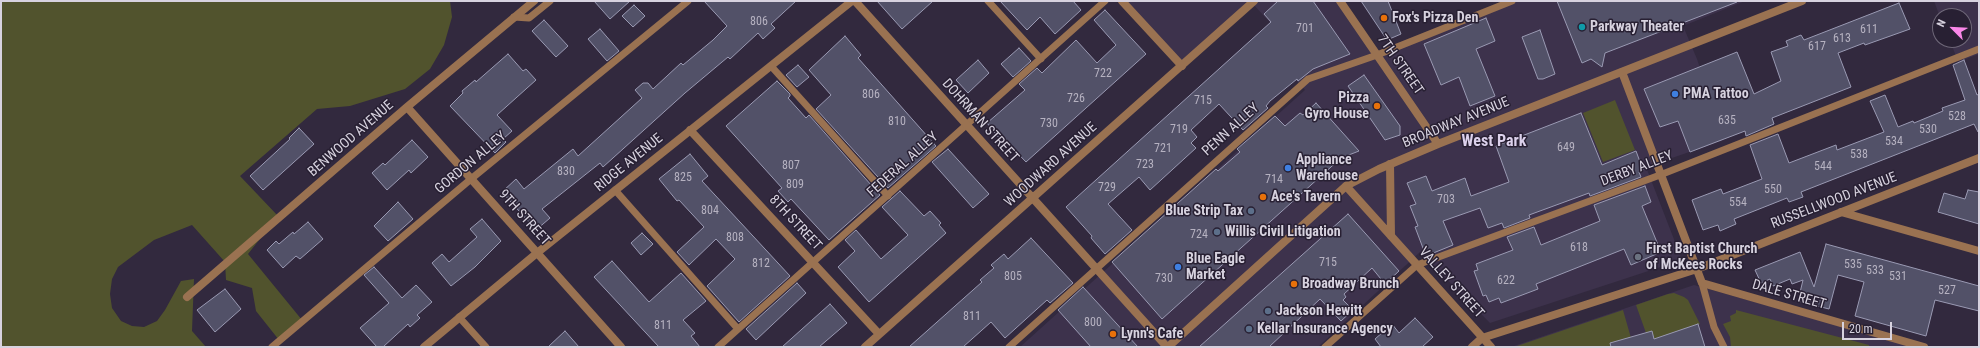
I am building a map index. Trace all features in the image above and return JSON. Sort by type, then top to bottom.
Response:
[{"type":"street","name":"BENWOOD AVENUE","points":[[187,297],[407,107],[534,1]]},
{"type":"street","name":"RIDGE AVENUE","points":[[424,347],[615,190],[853,1]]},
{"type":"street","name":"DOHRMAN STREET","points":[[853,1],[1167,347]]},
{"type":"street","points":[[1122,1],[1182,66]]},
{"type":"street","name":"WOODWARD AVENUE","points":[[865,347],[1254,1]]},
{"type":"street","name":"7TH STREET","points":[[1340,1],[1438,144]]},
{"type":"street","name":"BROADWAY AVENUE","points":[[1167,347],[1346,186],[1390,164],[1438,144],[1802,1]]},
{"type":"street","points":[[1622,72],[1702,283]]},
{"type":"street","name":"9TH STREET","points":[[407,107],[621,347]]},
{"type":"street","name":"8TH STREET","points":[[690,130],[879,334]]},
{"type":"street","name":"RUSSELLWOOD AVENUE","points":[[1472,347],[1482,338],[1697,269],[1979,158]]},
{"type":"street","points":[[1390,164],[1391,236]]},
{"type":"street","name":"VALLEY STREET","points":[[1346,186],[1491,347]]},
{"type":"street","points":[[1841,212],[1979,250]]},
{"type":"street","name":"DALE STREET","points":[[1702,283],[1924,347]]},
{"type":"lane","points":[[514,17],[529,18],[550,1]]},
{"type":"lane","name":"GORDON ALLEY","points":[[272,347],[471,179],[688,1]]},
{"type":"lane","points":[[988,1],[1041,59]]},
{"type":"lane","name":"FEDERAL ALLEY","points":[[718,347],[967,126],[1105,1]]},
{"type":"lane","name":"PENN ALLEY","points":[[1009,347],[1308,79],[1377,55],[1512,1]]},
{"type":"lane","name":"DERBY ALLEY","points":[[1325,347],[1417,264],[1660,175],[1979,49]]},
{"type":"lane","points":[[771,66],[888,196]]},
{"type":"lane","points":[[615,190],[738,329]]},
{"type":"lane","points":[[1702,283],[1714,327],[1724,347]]},
{"type":"lane","points":[[459,317],[486,347]]},
{"type":"shaded area","points":[[1122,1],[1340,1],[1377,55],[1512,1],[1745,1],[1683,26],[1697,59],[1724,140],[1646,167],[1682,260],[1490,323],[1420,252],[1318,347],[1020,347],[1305,90],[1274,55],[1288,42],[1252,3],[1182,66]]},
{"type":"shaded area","points":[[1934,1],[1979,1],[1979,54],[1958,62],[1953,48],[1972,48],[1972,8],[1937,8]]},
{"type":"shaded area","points":[[1694,285],[1915,347],[1511,347]]},
{"type":"green space","points":[[1,1],[450,1],[452,17],[444,45],[430,69],[405,89],[350,106],[317,109],[240,176],[278,216],[248,254],[302,320],[279,340],[256,311],[252,288],[226,280],[225,262],[192,225],[154,240],[118,267],[112,279],[110,294],[112,308],[121,321],[132,326],[144,327],[157,321],[165,310],[181,281],[194,279],[192,331],[206,347],[1,347]]},
{"type":"green space","points":[[1615,100],[1635,150],[1603,162],[1583,113]]},
{"type":"green space","points":[[1674,293],[1688,300],[1700,324],[1676,332],[1655,343],[1652,331],[1646,333],[1636,305]]},
{"type":"green space","points":[[1623,310],[1631,338],[1630,347],[1514,347]]},
{"type":"green space","points":[[1736,310],[1869,345],[1869,347],[1731,347],[1730,337],[1723,324],[1731,321],[1730,316],[1736,313]]},
{"type":"building","points":[[594,1],[630,1],[610,19]]},
{"type":"building","points":[[704,1],[796,1],[771,24],[775,28],[763,39],[758,33],[730,59],[728,57],[685,93],[603,167],[600,163],[542,209],[550,218],[536,230],[502,192],[516,179],[524,189],[573,149],[578,156],[642,98],[635,90],[643,83],[648,83],[653,89],[681,63],[683,65],[713,40],[727,26]]},
{"type":"building","points":[[877,1],[933,1],[902,29]]},
{"type":"building","points":[[1000,1],[1073,1],[1081,10],[1055,34],[1040,17],[1027,30]]},
{"type":"building","points":[[1278,1],[1313,1],[1350,54],[1313,69],[1298,81],[1297,79],[1270,101],[1266,106],[1268,108],[1243,130],[1219,104],[1191,130],[1197,137],[1191,143],[1196,148],[1150,190],[1139,177],[1108,204],[1132,230],[1105,254],[1091,238],[1092,236],[1066,207],[1271,22],[1264,14]]},
{"type":"building","name":"Fox's Pizza Den","points":[[1361,1],[1388,1],[1401,34],[1387,40]]},
{"type":"building","points":[[1557,1],[1737,2],[1605,53],[1602,67],[1591,59],[1582,63]]},
{"type":"building","points":[[1899,3],[1910,29],[1865,45],[1864,43],[1838,53],[1851,87],[1772,118],[1774,124],[1746,136],[1745,131],[1690,152],[1678,121],[1660,127],[1644,89],[1737,52],[1754,94],[1781,81],[1771,52],[1788,46],[1786,41],[1801,35],[1804,40]]},
{"type":"building","points":[[634,5],[645,16],[633,27],[622,16]]},
{"type":"building","points":[[1105,10],[1146,54],[1026,162],[1001,136],[999,138],[987,123],[1025,90],[1019,84],[1037,68],[1042,73],[1076,40],[1097,63],[1116,45],[1094,20]]},
{"type":"building","points":[[1486,18],[1495,41],[1476,49],[1495,96],[1470,106],[1459,77],[1441,85],[1424,44]]},
{"type":"building","points":[[544,20],[568,46],[556,57],[532,31]]},
{"type":"building","points":[[600,29],[619,51],[607,61],[588,39]]},
{"type":"building","points":[[1540,30],[1555,74],[1543,79],[1538,79],[1522,37]]},
{"type":"building","points":[[845,36],[861,55],[858,58],[936,146],[888,188],[816,109],[831,95],[809,70]]},
{"type":"building","points":[[1019,48],[1031,61],[1013,77],[1001,64]]},
{"type":"building","points":[[508,54],[523,71],[526,69],[536,80],[497,115],[512,131],[503,139],[506,142],[495,153],[450,106],[463,93],[462,91],[475,80],[476,82]]},
{"type":"building","points":[[978,60],[989,73],[968,93],[956,80]]},
{"type":"building","points":[[1964,60],[1977,95],[1979,94],[1979,132],[1974,124],[1801,192],[1803,197],[1789,202],[1787,198],[1734,219],[1736,224],[1720,231],[1718,225],[1703,230],[1692,200],[1721,189],[1723,194],[1762,179],[1750,145],[1778,134],[1789,163],[1836,145],[1837,150],[1884,132],[1870,101],[1885,95],[1898,127],[1913,121],[1914,123],[1943,111],[1942,108],[1965,100],[1953,65]]},
{"type":"building","points":[[798,65],[809,77],[797,87],[786,75]]},
{"type":"building","points":[[1364,75],[1400,126],[1400,135],[1385,140],[1348,86]]},
{"type":"building","points":[[777,81],[790,94],[788,98],[806,118],[809,115],[880,195],[829,240],[791,199],[788,202],[778,191],[782,188],[726,126]]},
{"type":"building","points":[[1316,103],[1359,151],[1341,158],[1162,319],[1112,262],[1216,169],[1218,171],[1240,152],[1237,149],[1275,116],[1285,126],[1300,113],[1303,115]]},
{"type":"building","points":[[1581,113],[1602,165],[1636,151],[1643,170],[1639,172],[1641,177],[1590,196],[1589,193],[1529,215],[1530,218],[1504,228],[1502,223],[1488,228],[1480,208],[1443,221],[1453,245],[1426,256],[1415,227],[1418,226],[1410,206],[1416,204],[1407,183],[1426,176],[1432,191],[1465,178],[1471,196],[1509,182],[1496,146]]},
{"type":"building","points":[[299,128],[314,144],[263,190],[250,176],[290,139],[289,138]]},
{"type":"building","points":[[412,140],[428,157],[411,173],[409,170],[387,190],[372,173],[383,163],[385,165]]},
{"type":"building","points":[[948,149],[989,194],[973,208],[932,162]]},
{"type":"building","points":[[690,154],[708,176],[702,181],[790,276],[739,322],[707,286],[735,259],[716,239],[689,265],[677,252],[704,227],[679,200],[677,201],[659,179]]},
{"type":"building","points":[[1645,186],[1651,202],[1642,206],[1661,252],[1631,265],[1624,249],[1536,284],[1538,289],[1501,303],[1499,298],[1489,302],[1486,295],[1483,296],[1474,271],[1478,270],[1476,264],[1513,250],[1507,237],[1534,227],[1541,245],[1600,221],[1594,205]]},
{"type":"building","points":[[1968,190],[1979,192],[1979,224],[1938,212],[1944,193],[1965,199]]},
{"type":"building","points":[[900,191],[924,216],[930,211],[941,223],[939,225],[946,233],[869,302],[838,267],[855,251],[845,240],[856,230],[881,259],[908,235],[882,207]]},
{"type":"building","points":[[398,202],[413,219],[388,241],[374,226]]},
{"type":"building","points":[[1348,214],[1399,271],[1385,284],[1372,268],[1344,294],[1346,297],[1343,300],[1353,310],[1341,321],[1320,299],[1269,347],[1199,347]]},
{"type":"building","points":[[482,219],[501,241],[475,267],[451,286],[432,263],[442,254],[449,262],[477,237],[470,229]]},
{"type":"building","points":[[308,222],[323,239],[300,259],[296,256],[283,268],[267,250],[276,241],[279,244]]},
{"type":"building","points":[[642,233],[653,244],[641,255],[631,243]]},
{"type":"building","points":[[1031,238],[1073,283],[1050,303],[1047,300],[1005,338],[991,322],[963,347],[909,347],[982,282],[980,280],[994,268],[991,265],[1004,254],[1008,259]]},
{"type":"building","points":[[1826,244],[1979,286],[1979,311],[1935,300],[1926,336],[1855,316],[1864,282],[1838,275],[1829,309],[1798,301],[1803,280],[1792,284],[1790,279],[1773,286],[1770,279],[1761,283],[1755,270],[1800,252],[1814,287]]},
{"type":"building","points":[[612,261],[649,302],[681,273],[706,301],[683,320],[695,333],[691,336],[700,347],[659,347],[594,277]]},
{"type":"building","points":[[374,267],[402,298],[416,285],[432,302],[417,315],[420,318],[410,327],[408,324],[383,347],[377,347],[360,328],[389,303],[364,275]]},
{"type":"building","points":[[797,283],[806,293],[756,340],[746,329]]},
{"type":"building","points":[[1083,287],[1138,347],[1091,347],[1058,310]]},
{"type":"building","points":[[225,289],[241,309],[215,332],[197,310]]},
{"type":"building","points":[[830,304],[847,323],[819,347],[782,347]]},
{"type":"building","points":[[1415,318],[1433,337],[1422,347],[1381,347],[1375,339],[1392,324],[1399,333]]},
{"type":"building","points":[[1698,324],[1705,347],[1611,347],[1610,343],[1652,331],[1654,339]]},
{"type":"building","points":[[565,331],[579,347],[548,347]]},
{"type":"place","name":"Fox's Pizza Den","points":[[1384,18]]},
{"type":"place","name":"Parkway Theater","points":[[1582,27]]},
{"type":"place","name":"PMA Tattoo","points":[[1675,94]]},
{"type":"place","name":"Pizza Gyro House","points":[[1377,106]]},
{"type":"place","name":"Appliance Warehouse","points":[[1288,168]]},
{"type":"place","name":"Ace's Tavern","points":[[1263,197]]},
{"type":"place","name":"Blue Strip Tax","points":[[1251,211]]},
{"type":"place","name":"Willis Civil Litigation","points":[[1217,232]]},
{"type":"place","name":"First Baptist Church of McKees Rocks","points":[[1638,257]]},
{"type":"place","name":"Blue Eagle Market","points":[[1178,267]]},
{"type":"place","name":"Broadway Brunch","points":[[1294,284]]},
{"type":"place","name":"Jackson Hewitt","points":[[1268,311]]},
{"type":"place","name":"Kellar Insurance Agency","points":[[1249,329]]},
{"type":"place","name":"Lynn's Cafe","points":[[1113,334]]},
{"type":"district","name":"West Park","points":[[1494,142]]}]
